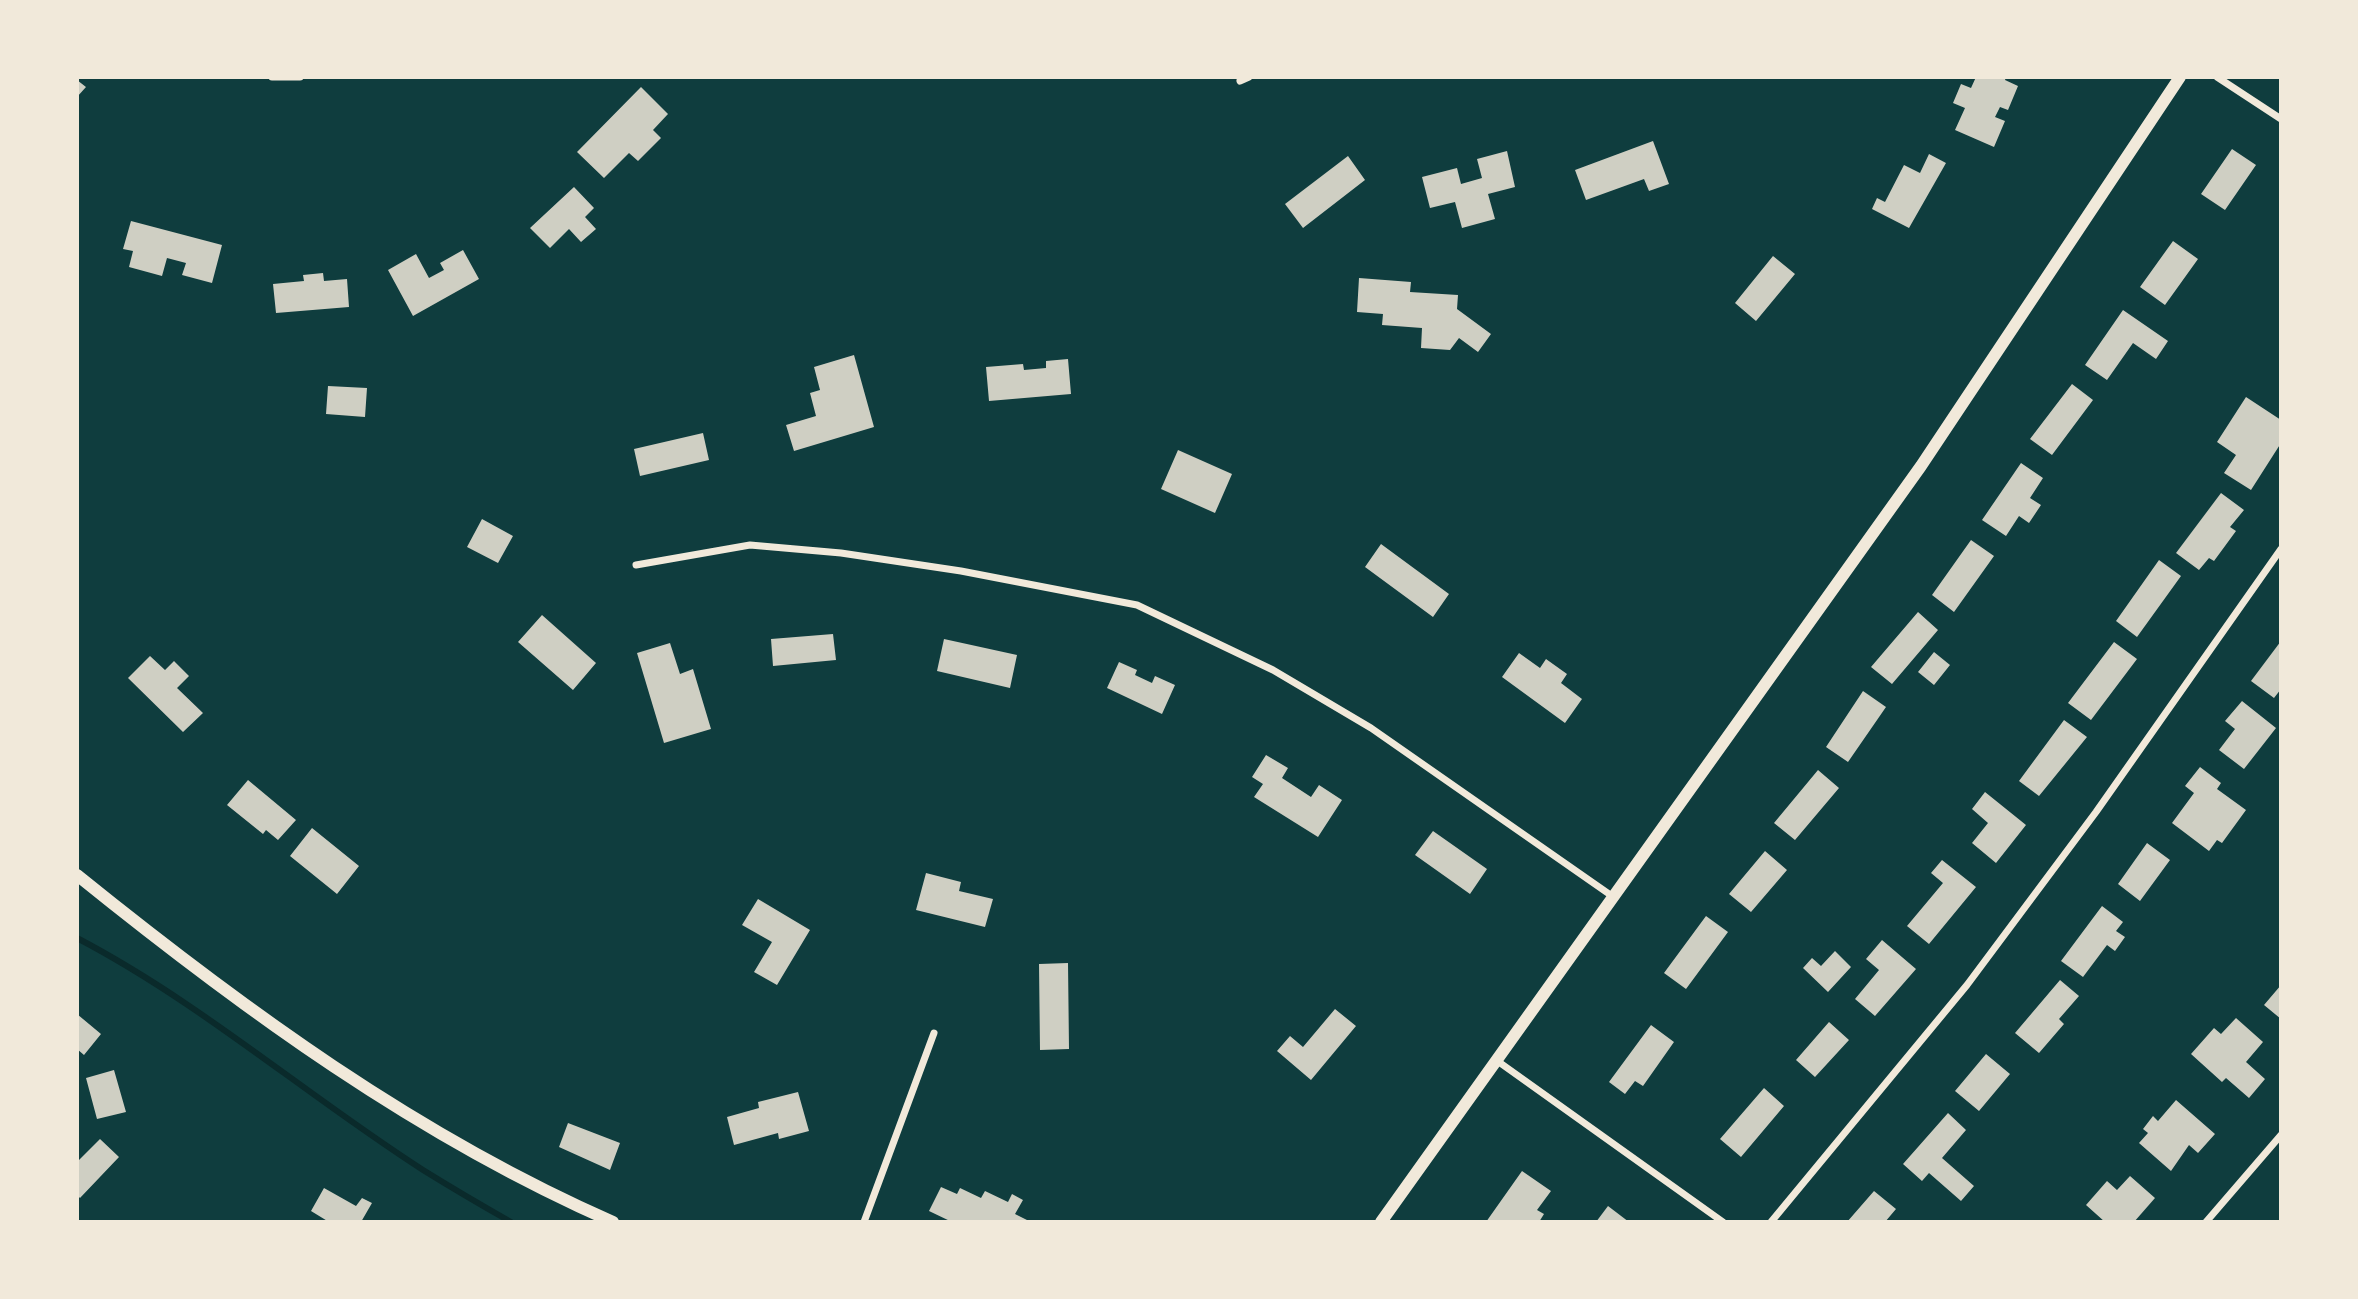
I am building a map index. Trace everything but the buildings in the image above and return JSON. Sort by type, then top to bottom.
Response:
[{"type":"street","points":[[272,77],[300,77]]},
{"type":"street","points":[[1240,81],[1249,77]]},
{"type":"street","points":[[1381,1222],[1921,466],[2180,77]]},
{"type":"street","points":[[2217,77],[2281,119]]},
{"type":"street","points":[[636,565],[750,545],[841,553],[951,570],[1137,606],[1273,670],[1371,728],[1612,895]]},
{"type":"street","points":[[1771,1222],[1967,985],[2096,813],[2281,550]]},
{"type":"street","points":[[77,875],[307,1051],[533,1187],[613,1222]]},
{"type":"street","points":[[864,1222],[934,1033]]},
{"type":"street","points":[[1495,1059],[1723,1222]]},
{"type":"street","points":[[2206,1222],[2281,1135]]},
{"type":"waterway","points":[[77,938],[167,991],[380,1141],[434,1177],[511,1222]]}]
